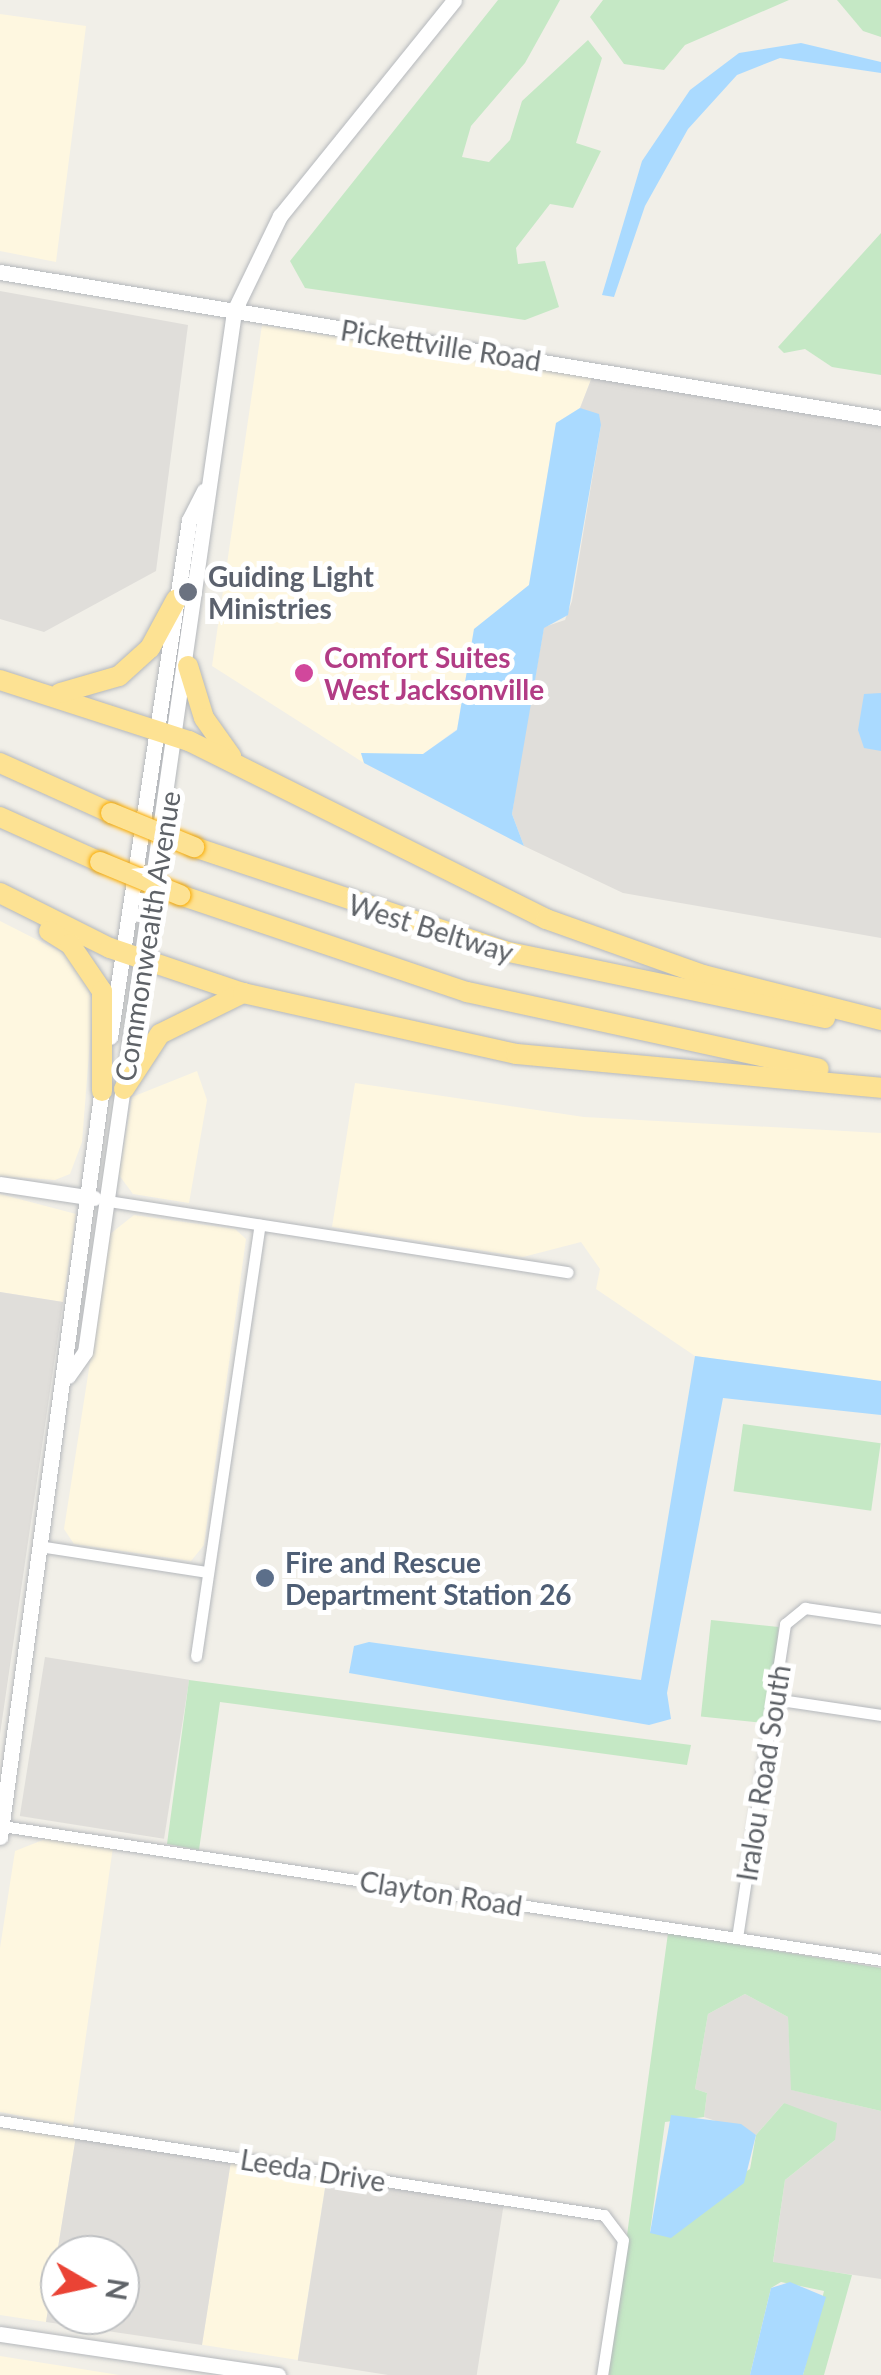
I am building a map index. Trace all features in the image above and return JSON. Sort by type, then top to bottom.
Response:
[{"type":"highway","points":[[58,693],[119,676],[150,648],[176,600]]},
{"type":"highway","points":[[188,666],[215,739],[242,768]]},
{"type":"highway","points":[[0,680],[58,693],[242,768],[546,919],[703,975],[881,1024]]},
{"type":"highway","name":"West Beltway","points":[[0,763],[194,848],[542,961],[881,1024]]},
{"type":"highway","name":"West Beltway","points":[[0,817],[180,895],[466,992],[881,1078]]},
{"type":"highway","points":[[0,893],[122,951],[243,992],[472,1047],[881,1088]]},
{"type":"highway","points":[[0,902],[70,944],[94,974],[106,1017],[102,1091]]},
{"type":"highway","points":[[124,1088],[160,1034],[243,992]]},
{"type":"main road","name":"Commonwealth Avenue","points":[[1,1832],[68,1376],[86,1197],[122,951],[189,520],[204,491],[234,311],[273,226],[454,0]]},
{"type":"main road","name":"Pickettville Road","points":[[0,272],[881,418]]},
{"type":"main road","name":"Commonwealth Avenue","points":[[68,1376],[86,1352],[210,527],[204,491]]},
{"type":"main road","points":[[0,1184],[108,1201]]},
{"type":"main road","points":[[0,2334],[278,2375]]},
{"type":"street","points":[[108,1201],[568,1272]]},
{"type":"street","points":[[196,1656],[260,1224]]},
{"type":"street","points":[[44,1547],[208,1572]]},
{"type":"street","name":"Iralou Road South","points":[[737,1938],[774,1699],[795,1612],[881,1619]]},
{"type":"street","points":[[774,1699],[881,1715]]},
{"type":"street","name":"Clayton Road","points":[[1,1832],[881,1960]]},
{"type":"street","name":"Leeda Drive","points":[[0,2121],[604,2215],[621,2229],[602,2375]]},
{"type":"shaded area","points":[[0,14],[86,26],[56,262],[0,251]]},
{"type":"shaded area","points":[[0,291],[188,325],[156,571],[44,632],[0,619]]},
{"type":"shaded area","points":[[262,325],[592,377],[580,408],[556,423],[529,585],[474,629],[457,729],[423,754],[361,754],[364,763],[212,666]]},
{"type":"shaded area","points":[[592,377],[881,426],[881,938],[623,893],[524,846],[512,814],[517,779],[544,627],[565,620],[572,601],[601,425],[580,408]]},
{"type":"shaded area","points":[[0,921],[75,959],[93,1003],[82,1142],[70,1174],[55,1180],[0,1176]]},
{"type":"shaded area","points":[[197,1071],[207,1100],[189,1203],[133,1194],[119,1175],[132,1097]]},
{"type":"shaded area","points":[[355,1083],[584,1117],[881,1133],[881,1381],[695,1356],[596,1289],[600,1269],[581,1242],[523,1257],[332,1227]]},
{"type":"shaded area","points":[[0,1194],[76,1214],[63,1302],[0,1292]]},
{"type":"shaded area","points":[[134,1215],[235,1229],[246,1239],[204,1545],[191,1561],[74,1544],[64,1529],[110,1234]]},
{"type":"shaded area","points":[[0,1292],[63,1302],[0,1734]]},
{"type":"shaded area","points":[[45,1657],[189,1680],[164,1839],[20,1816]]},
{"type":"shaded area","points":[[48,1838],[113,1847],[73,2126],[0,2112],[0,1948],[15,1851]]},
{"type":"shaded area","points":[[745,1994],[788,2017],[792,2090],[881,2111],[881,2279],[773,2263],[785,2180],[835,2140],[784,2103],[756,2135],[704,2117],[707,2093],[695,2089],[708,2014]]},
{"type":"shaded area","points":[[0,2129],[76,2136],[60,2235],[40,2235],[40,2321],[0,2315]]},
{"type":"shaded area","points":[[76,2136],[231,2161],[202,2345],[134,2335],[140,2335],[140,2235],[60,2235]]},
{"type":"shaded area","points":[[231,2161],[327,2176],[298,2360],[202,2345]]},
{"type":"shaded area","points":[[327,2176],[504,2204],[477,2375],[388,2375],[298,2361]]},
{"type":"shaded area","points":[[0,2356],[119,2375],[0,2375]]},
{"type":"green space","points":[[498,0],[560,0],[525,63],[471,126],[462,157],[489,162],[510,140],[522,101],[588,40],[602,58],[576,143],[601,151],[573,208],[550,204],[516,248],[518,264],[545,261],[559,307],[525,320],[305,288],[290,261]]},
{"type":"green space","points":[[603,0],[789,0],[685,45],[664,70],[624,64],[590,17]]},
{"type":"green space","points":[[837,0],[881,0],[881,37],[863,31]]},
{"type":"green space","points":[[881,233],[881,375],[832,367],[805,349],[784,353],[778,347]]},
{"type":"green space","points":[[743,1424],[881,1443],[871,1511],[734,1491]]},
{"type":"green space","points":[[711,1620],[779,1627],[768,1724],[701,1716]]},
{"type":"green space","points":[[189,1680],[691,1745],[687,1765],[220,1702],[199,1850],[167,1844]]},
{"type":"green space","points":[[668,1933],[881,1968],[881,2111],[791,2090],[788,2017],[745,1994],[708,2014],[695,2089],[707,2093],[704,2117],[665,2122],[650,2232],[750,2169],[756,2135],[784,2103],[837,2123],[835,2140],[785,2180],[773,2262],[852,2275],[824,2375],[803,2375],[824,2291],[781,2282],[771,2288],[750,2375],[608,2375]]},
{"type":"water","points":[[801,43],[881,62],[881,73],[780,58],[737,75],[688,129],[645,206],[614,297],[602,295],[642,161],[690,90],[739,53]]},
{"type":"water","points":[[580,408],[599,414],[601,425],[568,615],[544,628],[512,814],[524,846],[364,763],[361,753],[423,754],[457,730],[474,629],[529,585],[556,423]]},
{"type":"water","points":[[881,693],[881,751],[864,748],[858,730],[864,694]]},
{"type":"water","points":[[695,1356],[881,1381],[881,1415],[723,1398],[667,1693],[671,1719],[649,1725],[349,1673],[354,1646],[369,1642],[641,1680]]},
{"type":"water","points":[[671,2115],[741,2124],[756,2135],[744,2183],[671,2238],[650,2233]]},
{"type":"water","points":[[790,2282],[826,2297],[803,2375],[750,2375],[771,2288]]},
{"type":"place","name":"Guiding Light Ministries","points":[[188,592]]},
{"type":"place","name":"Comfort Suites West Jacksonville","points":[[304,673]]},
{"type":"place","name":"Fire and Rescue Department Station 26","points":[[265,1578]]}]
